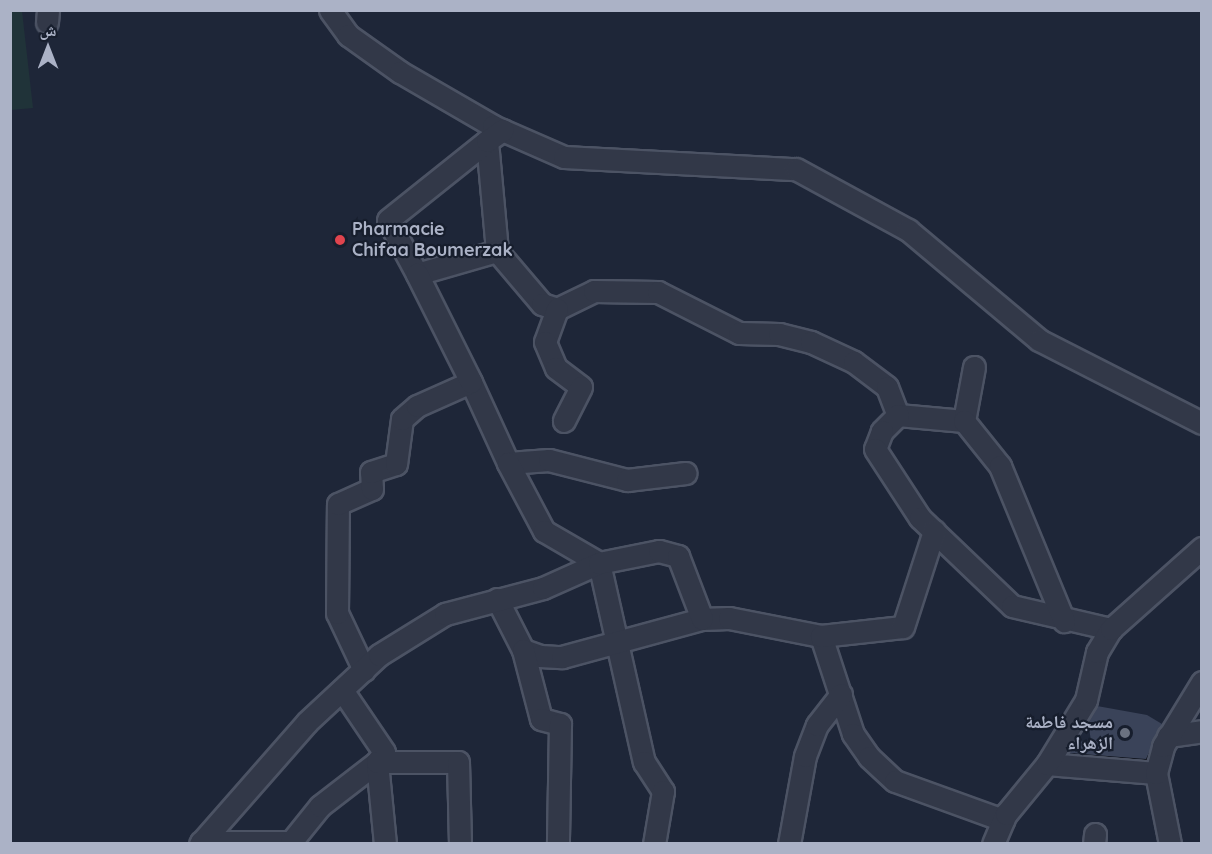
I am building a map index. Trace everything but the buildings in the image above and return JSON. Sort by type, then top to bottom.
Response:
[{"type":"street","points":[[330,10],[348,35],[495,136],[564,157],[796,169],[908,230],[1039,340],[1202,423]]},
{"type":"street","points":[[495,136],[497,250],[542,304],[557,309]]},
{"type":"street","points":[[495,136],[388,220],[471,382],[508,464],[544,531],[599,563],[644,762],[663,791],[654,843]]},
{"type":"street","points":[[417,274],[497,250]]},
{"type":"street","points":[[564,421],[581,387],[556,368],[545,342],[557,309],[594,291],[658,292],[739,333],[779,334],[854,362],[887,387],[898,415]]},
{"type":"street","points":[[964,421],[974,366]]},
{"type":"street","points":[[364,670],[337,613],[338,504],[372,489],[371,472],[396,464],[402,419],[417,406],[471,382]]},
{"type":"street","points":[[898,415],[964,421],[1000,466],[1064,621]]},
{"type":"street","points":[[898,415],[878,440],[877,456],[934,531],[1012,606],[1064,621],[1111,629]]},
{"type":"street","points":[[508,464],[549,460],[627,480],[686,473]]},
{"type":"street","points":[[523,650],[562,657],[616,639],[702,619],[729,618],[821,636],[903,627],[934,531]]},
{"type":"street","points":[[993,843],[1003,820],[1047,764],[1086,700],[1097,652],[1111,629],[1202,548]]},
{"type":"street","points":[[200,843],[342,690],[364,670],[445,614],[543,588],[599,563],[659,551],[678,556],[702,619]]},
{"type":"street","points":[[497,599],[523,650],[541,719],[560,724],[558,843]]},
{"type":"street","points":[[821,636],[853,734],[895,781],[1003,820]]},
{"type":"street","points":[[1170,843],[1156,773],[1168,736],[1202,682]]},
{"type":"street","points":[[200,843],[291,842],[312,817],[377,762],[384,752],[342,690]]},
{"type":"street","points":[[789,843],[805,756],[817,725],[840,694]]},
{"type":"street","points":[[1168,736],[1202,731]]},
{"type":"street","points":[[377,762],[385,843]]},
{"type":"street","points":[[377,762],[458,762],[460,843]]},
{"type":"street","points":[[1047,764],[1156,773]]},
{"type":"street","points":[[312,817],[313,843]]},
{"type":"shaded area","points":[[10,11],[22,11],[33,108],[11,110]]},
{"type":"place","name":"Pharmacie Chifaa Boumerzak","points":[[340,240]]},
{"type":"place","name":"مسجد فاطمة الزهراء","points":[[1125,733]]}]
